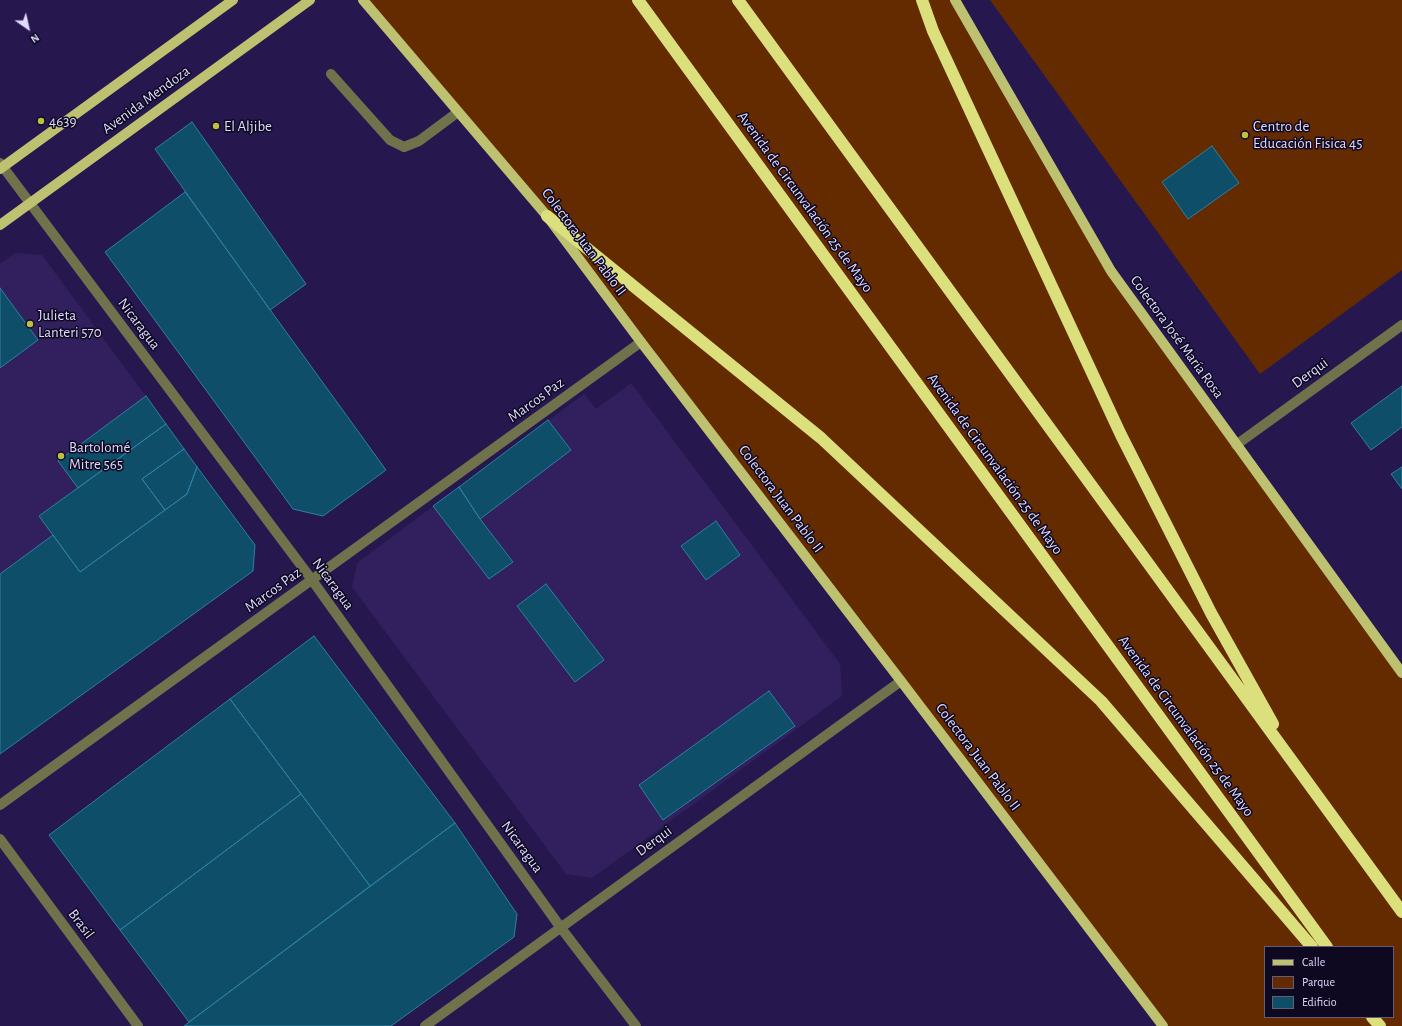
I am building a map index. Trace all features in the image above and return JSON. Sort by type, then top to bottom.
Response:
[{"type":"highway","name":"Avenida de Circunvalación 25 de Mayo","points":[[638,0],[1326,946]]},
{"type":"highway","points":[[738,0],[1402,912]]},
{"type":"highway","points":[[922,0],[932,31],[1121,435],[1211,613],[1300,772]]},
{"type":"highway","points":[[547,216],[821,438],[1101,701],[1311,946]]},
{"type":"highway","points":[[1373,1018],[1380,1026]]},
{"type":"highway","points":[[1379,1018],[1385,1026]]},
{"type":"main road","name":"Avenida Mendoza","points":[[1,166],[233,0]]},
{"type":"main road","name":"Avenida Mendoza","points":[[0,225],[310,0]]},
{"type":"main road","name":"Colectora Juan Pablo II","points":[[362,0],[547,216],[1163,1026]]},
{"type":"main road","name":"Colectora José María Rosa","points":[[956,0],[1111,271],[1402,673]]},
{"type":"street","points":[[331,74],[390,140],[404,147],[419,141],[458,112]]},
{"type":"street","name":"Nicaragua","points":[[1,166],[312,580],[561,928],[636,1026]]},
{"type":"street","name":"Derqui","points":[[1236,445],[1402,325]]},
{"type":"street","name":"Marcos Paz","points":[[0,805],[642,342]]},
{"type":"street","name":"Derqui","points":[[425,1026],[901,681]]},
{"type":"street","name":"Brasil","points":[[0,839],[138,1026]]},
{"type":"shaded area","points":[[15,253],[42,255],[255,545],[253,571],[0,754],[0,264]]},
{"type":"shaded area","points":[[631,383],[840,664],[842,696],[592,878],[566,874],[352,587],[357,563],[584,394],[596,409]]},
{"type":"green space","points":[[363,0],[955,0],[1111,271],[1402,673],[1402,1026],[1163,1026],[547,216]]},
{"type":"green space","name":"Centro de Educación Fisica 45","points":[[990,0],[1402,0],[1402,270],[1260,374]]},
{"type":"building","points":[[192,122],[306,284],[270,310],[155,149]]},
{"type":"building","points":[[1212,146],[1239,183],[1188,219],[1162,182]]},
{"type":"building","points":[[185,192],[386,470],[323,516],[293,509],[105,252]]},
{"type":"building","points":[[0,288],[38,340],[0,368]]},
{"type":"building","points":[[1402,386],[1402,427],[1371,450],[1351,423]]},
{"type":"building","points":[[146,396],[166,424],[78,488],[58,461]]},
{"type":"building","points":[[548,420],[571,450],[480,519],[459,487]]},
{"type":"building","points":[[166,424],[184,449],[142,479],[165,510],[80,572],[39,516]]},
{"type":"building","points":[[184,449],[197,467],[187,494],[165,510],[142,479]]},
{"type":"building","points":[[197,467],[255,545],[253,571],[0,754],[0,574],[53,535],[80,572],[187,494]]},
{"type":"building","points":[[1402,467],[1402,489],[1391,474]]},
{"type":"building","points":[[459,487],[480,519],[513,562],[489,579],[433,506]]},
{"type":"building","points":[[716,521],[740,555],[706,580],[681,546]]},
{"type":"building","points":[[546,584],[604,660],[575,682],[517,606]]},
{"type":"building","points":[[314,636],[455,823],[370,886],[230,699]]},
{"type":"building","points":[[769,691],[795,726],[663,820],[639,785]]},
{"type":"building","points":[[230,699],[301,794],[120,930],[49,835]]},
{"type":"building","points":[[301,794],[370,886],[189,1022],[120,930]]},
{"type":"building","points":[[455,823],[517,914],[514,937],[391,1026],[184,1026]]},
{"type":"place","name":"4639","points":[[41,121]]},
{"type":"place","name":"El Aljibe","points":[[216,126]]},
{"type":"place","name":"Centro de Educación Fisica 45","points":[[1245,135]]},
{"type":"place","name":"Julieta Lanteri 570","points":[[30,324]]},
{"type":"place","name":"Bartolomé Mitre 565","points":[[61,456]]}]
